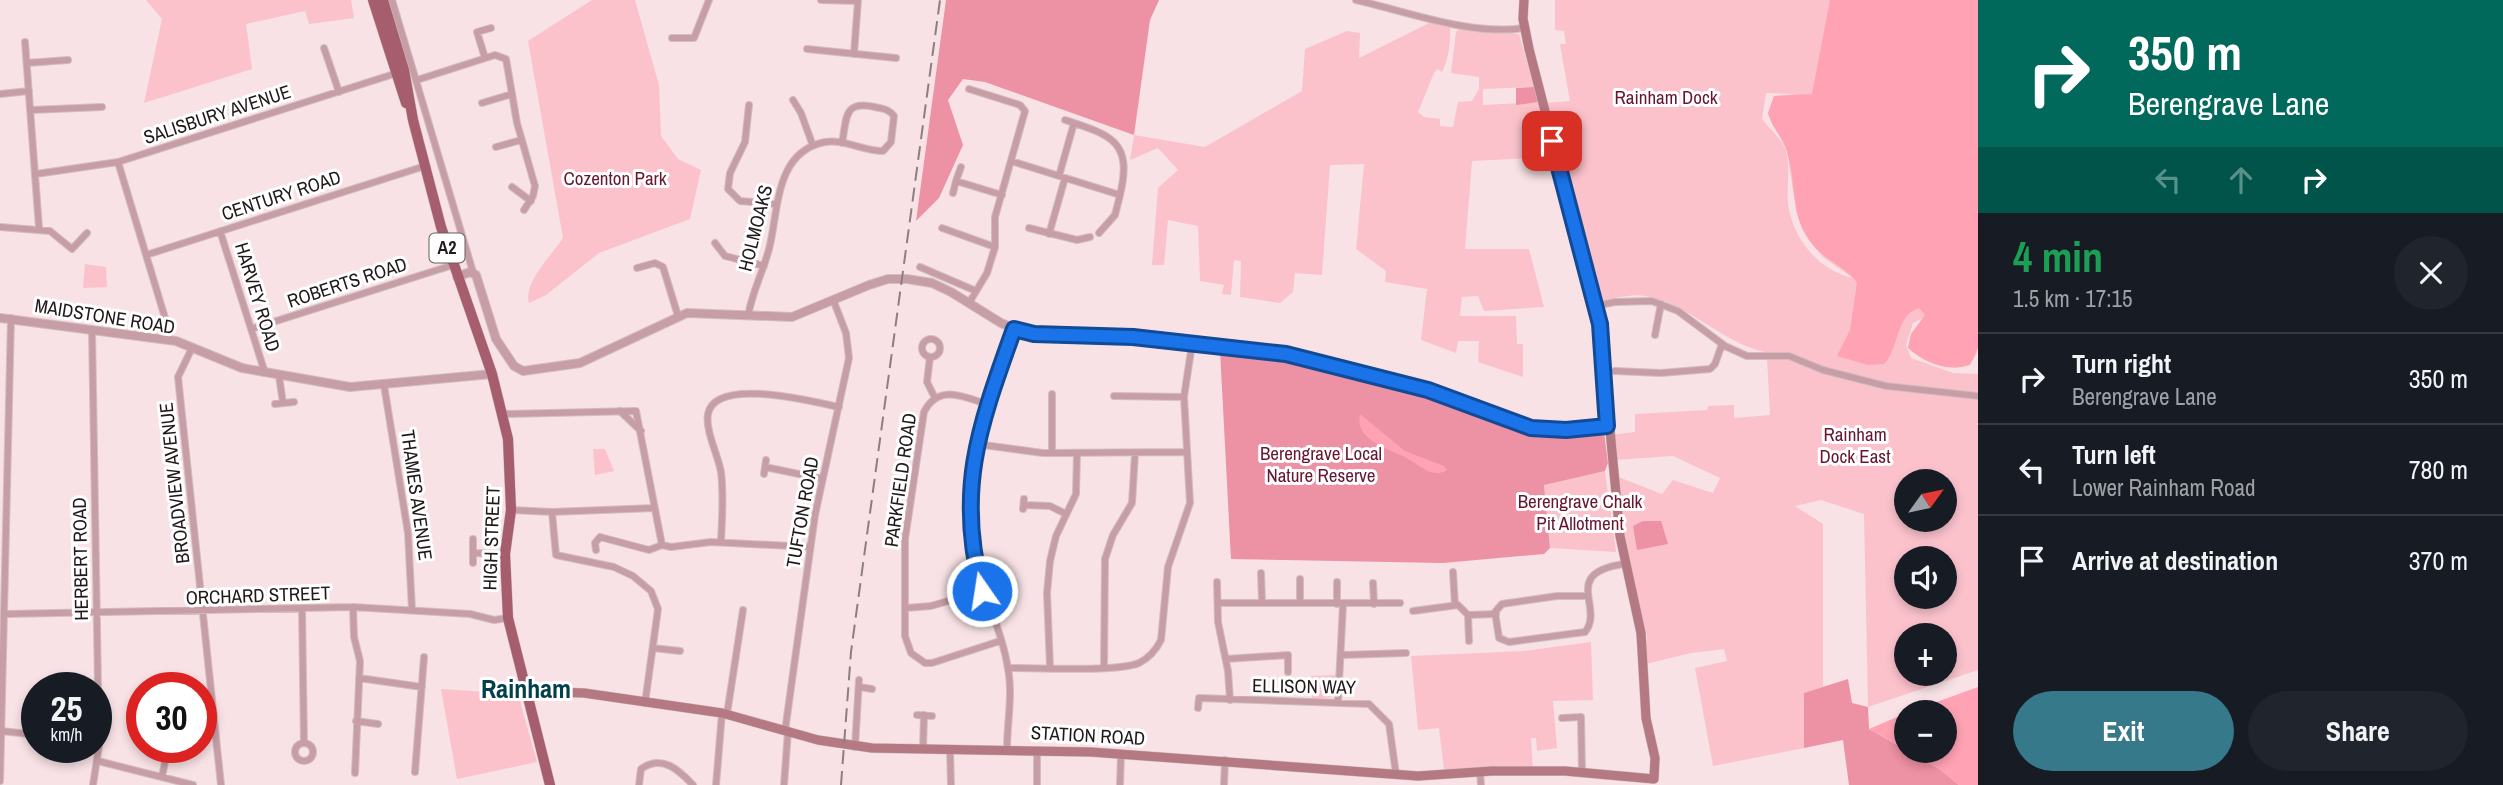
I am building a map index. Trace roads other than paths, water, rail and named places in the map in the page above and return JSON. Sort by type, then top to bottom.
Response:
[{"type":"main road","name":"A2","points":[[373,0],[400,71]]},
{"type":"main road","name":"A2","points":[[383,0],[453,265],[492,374]]},
{"type":"main road","points":[[1524,0],[1524,28],[1601,336],[1607,426],[1624,564],[1641,630],[1646,715],[1655,758],[1655,782]]},
{"type":"main road","name":"HIGH STREET","points":[[492,374],[511,454],[511,510],[505,554],[508,618],[550,785]]},
{"type":"main road","name":"STATION ROAD","points":[[525,691],[584,693],[724,713],[855,747],[1121,754],[1396,774],[1582,772],[1655,782]]},
{"type":"street","points":[[392,0],[473,272],[478,278],[496,338],[518,370],[546,369],[580,363],[678,316],[700,312],[792,317],[888,279],[932,283],[1014,329],[1034,334],[1133,337],[1317,360],[1428,390],[1531,428],[1566,430],[1607,426]]},
{"type":"street","points":[[672,38],[694,37],[709,0]]},
{"type":"street","points":[[821,0],[858,1],[854,54]]},
{"type":"street","points":[[1356,0],[1466,25],[1503,31],[1524,28]]},
{"type":"street","points":[[485,58],[474,33],[491,28]]},
{"type":"street","points":[[25,43],[38,229]]},
{"type":"street","points":[[324,48],[338,92]]},
{"type":"street","points":[[807,49],[896,58]]},
{"type":"street","points":[[416,80],[485,58],[498,55],[506,59],[522,140],[535,182],[531,201],[524,210]]},
{"type":"street","points":[[27,63],[68,60]]},
{"type":"street","name":"SALISBURY AVENUE","points":[[36,174],[118,162],[400,71]]},
{"type":"street","points":[[969,89],[1024,108],[995,217],[995,247],[969,303]]},
{"type":"street","points":[[0,93],[29,91]]},
{"type":"street","points":[[980,101],[981,93]]},
{"type":"street","points":[[482,103],[512,94]]},
{"type":"street","points":[[793,100],[813,145],[829,142],[880,151],[886,149],[891,142],[894,116],[887,110],[861,104],[854,106],[849,111],[842,143]]},
{"type":"street","points":[[749,105],[745,142],[730,173],[729,189],[740,201],[775,204]]},
{"type":"street","points":[[31,110],[102,107]]},
{"type":"street","points":[[1065,120],[1105,132],[1114,141],[1126,167],[1117,209],[1109,224],[1099,233]]},
{"type":"street","points":[[1049,234],[1074,123]]},
{"type":"street","points":[[419,143],[435,138]]},
{"type":"street","points":[[496,147],[522,140]]},
{"type":"street","name":"HOLMOAKS","points":[[748,316],[751,297],[764,266],[775,204],[793,162],[813,145]]},
{"type":"street","points":[[1012,161],[1120,195]]},
{"type":"street","points":[[118,162],[169,331],[169,340]]},
{"type":"street","name":"CENTURY ROAD","points":[[146,255],[425,166]]},
{"type":"street","points":[[953,192],[961,167]]},
{"type":"street","points":[[956,181],[1002,195]]},
{"type":"street","points":[[512,187],[531,201]]},
{"type":"street","points":[[0,226],[53,232],[72,249],[86,233]]},
{"type":"street","points":[[942,228],[995,247]]},
{"type":"street","points":[[1029,228],[1077,240],[1090,237]]},
{"type":"street","name":"HARVEY ROAD","points":[[220,231],[265,373]]},
{"type":"street","points":[[715,243],[725,256],[764,266]]},
{"type":"street","points":[[720,264],[725,256]]},
{"type":"street","points":[[637,269],[661,264],[678,316]]},
{"type":"street","name":"ROBERTS ROAD","points":[[251,329],[453,265]]},
{"type":"street","points":[[920,267],[976,291]]},
{"type":"street","points":[[457,277],[473,272]]},
{"type":"street","points":[[1595,306],[1637,300],[1661,304],[1678,311],[1722,344],[1752,357],[1789,356],[1823,370],[1886,386],[1978,396]]},
{"type":"street","name":"TUFTON ROAD","points":[[784,785],[786,731],[810,547],[849,349],[834,302]]},
{"type":"street","points":[[1655,335],[1661,304]]},
{"type":"street","name":"MAIDSTONE ROAD","points":[[0,318],[169,340],[232,366],[350,387],[492,374]]},
{"type":"street","points":[[0,781],[6,614],[3,562],[12,318]]},
{"type":"street","points":[[1007,749],[1008,668],[982,591],[972,547],[970,513],[976,444],[986,404],[1014,329]]},
{"type":"street","name":"HERBERT ROAD","points":[[92,331],[97,672]]},
{"type":"street","points":[[1008,668],[1104,667],[1140,662],[1150,656],[1161,640],[1168,567],[1190,503],[1184,397],[1192,344]]},
{"type":"street","points":[[1615,371],[1661,373],[1710,369],[1716,364],[1722,344]]},
{"type":"street","name":"BROADVIEW AVENUE","points":[[192,348],[178,377],[221,785]]},
{"type":"street","points":[[930,357],[927,382],[934,398]]},
{"type":"street","points":[[279,376],[279,403],[294,402]]},
{"type":"street","name":"THAMES AVENUE","points":[[384,385],[408,533],[412,610]]},
{"type":"street","name":"PARKFIELD ROAD","points":[[986,404],[955,394],[934,398],[924,412],[905,539],[906,645],[911,653],[925,663],[941,662],[1000,641]]},
{"type":"street","points":[[1052,394],[1052,453]]},
{"type":"street","points":[[721,542],[721,473],[708,417],[715,401],[725,396],[766,395],[839,408]]},
{"type":"street","points":[[1114,396],[1184,397]]},
{"type":"street","points":[[503,415],[618,410],[641,431],[663,545]]},
{"type":"street","points":[[976,444],[1052,453],[1187,452]]},
{"type":"street","points":[[1051,667],[1047,593],[1049,561],[1076,494],[1077,453]]},
{"type":"street","points":[[1104,667],[1105,559],[1113,535],[1132,503],[1135,453]]},
{"type":"street","points":[[765,467],[823,478]]},
{"type":"street","points":[[1024,505],[1051,506],[1066,514]]},
{"type":"street","points":[[511,510],[552,512],[654,508]]},
{"type":"street","points":[[552,512],[556,555],[614,567],[634,576],[652,591],[658,608],[645,703]]},
{"type":"street","points":[[596,550],[595,543],[600,537],[649,550],[663,545],[671,547],[721,542],[810,547]]},
{"type":"street","points":[[473,539],[473,564]]},
{"type":"street","points":[[473,553],[505,554]]},
{"type":"street","points":[[1587,596],[1557,596],[1502,604],[1496,614],[1499,638],[1509,642],[1579,635],[1587,631],[1590,624],[1587,596],[1595,574],[1606,567],[1624,564]]},
{"type":"street","points":[[1453,572],[1455,605]]},
{"type":"street","points":[[1259,577],[1262,602]]},
{"type":"street","points":[[1300,579],[1300,603]]},
{"type":"street","points":[[1217,582],[1230,700]]},
{"type":"street","points":[[1336,582],[1340,604],[1342,655],[1338,702]]},
{"type":"street","points":[[1373,583],[1374,604]]},
{"type":"street","points":[[906,608],[929,607],[982,591]]},
{"type":"street","points":[[1218,603],[1400,603]]},
{"type":"street","points":[[1413,611],[1455,605],[1462,607],[1468,615],[1469,641]]},
{"type":"street","points":[[354,607],[359,678],[357,769]]},
{"type":"street","name":"ORCHARD STREET","points":[[6,614],[354,607],[475,615],[494,620],[508,618]]},
{"type":"street","points":[[302,609],[303,743]]},
{"type":"street","points":[[716,785],[724,713],[743,610]]},
{"type":"street","points":[[1468,615],[1496,614]]},
{"type":"street","points":[[653,648],[678,651],[676,660]]},
{"type":"street","points":[[1342,655],[1406,653]]},
{"type":"street","points":[[1226,659],[1288,655],[1289,672]]},
{"type":"street","points":[[415,772],[424,657]]},
{"type":"street","points":[[359,678],[422,687]]},
{"type":"street","points":[[855,747],[859,684],[872,689]]},
{"type":"street","name":"ELLISON WAY","points":[[1198,708],[1199,698],[1369,704],[1386,719],[1393,738],[1396,774]]},
{"type":"street","points":[[923,750],[924,715]]},
{"type":"street","points":[[1562,718],[1581,717],[1582,772]]},
{"type":"street","points":[[356,722],[378,724]]},
{"type":"street","points":[[1,731],[21,733]]},
{"type":"street","points":[[950,750],[951,785]]},
{"type":"street","points":[[1037,750],[1037,785]]},
{"type":"street","points":[[1120,785],[1121,754]]},
{"type":"street","points":[[1224,785],[1226,760]]},
{"type":"street","points":[[639,785],[642,769],[663,762],[672,766],[693,785]]},
{"type":"street","name":"HERBERT ROAD","points":[[93,785],[98,763]]},
{"type":"street","points":[[106,763],[193,785]]},
{"type":"street","points":[[162,777],[165,763]]},
{"type":"street","points":[[1480,771],[1480,785]]},
{"type":"railway","points":[[841,785],[851,652],[940,0]]},
{"type":"district","name":"Rainham","points":[[526,689]]},
{"type":"park label","name":"Rainham Dock","points":[[1666,97]]},
{"type":"park label","name":"Cozenton Park","points":[[615,178]]},
{"type":"park label","name":"Rainham Dock East","points":[[1855,445]]},
{"type":"park label","name":"Berengrave Local Nature Reserve","points":[[1321,464]]},
{"type":"park label","name":"Berengrave Chalk Pit Allotment","points":[[1580,512]]}]
